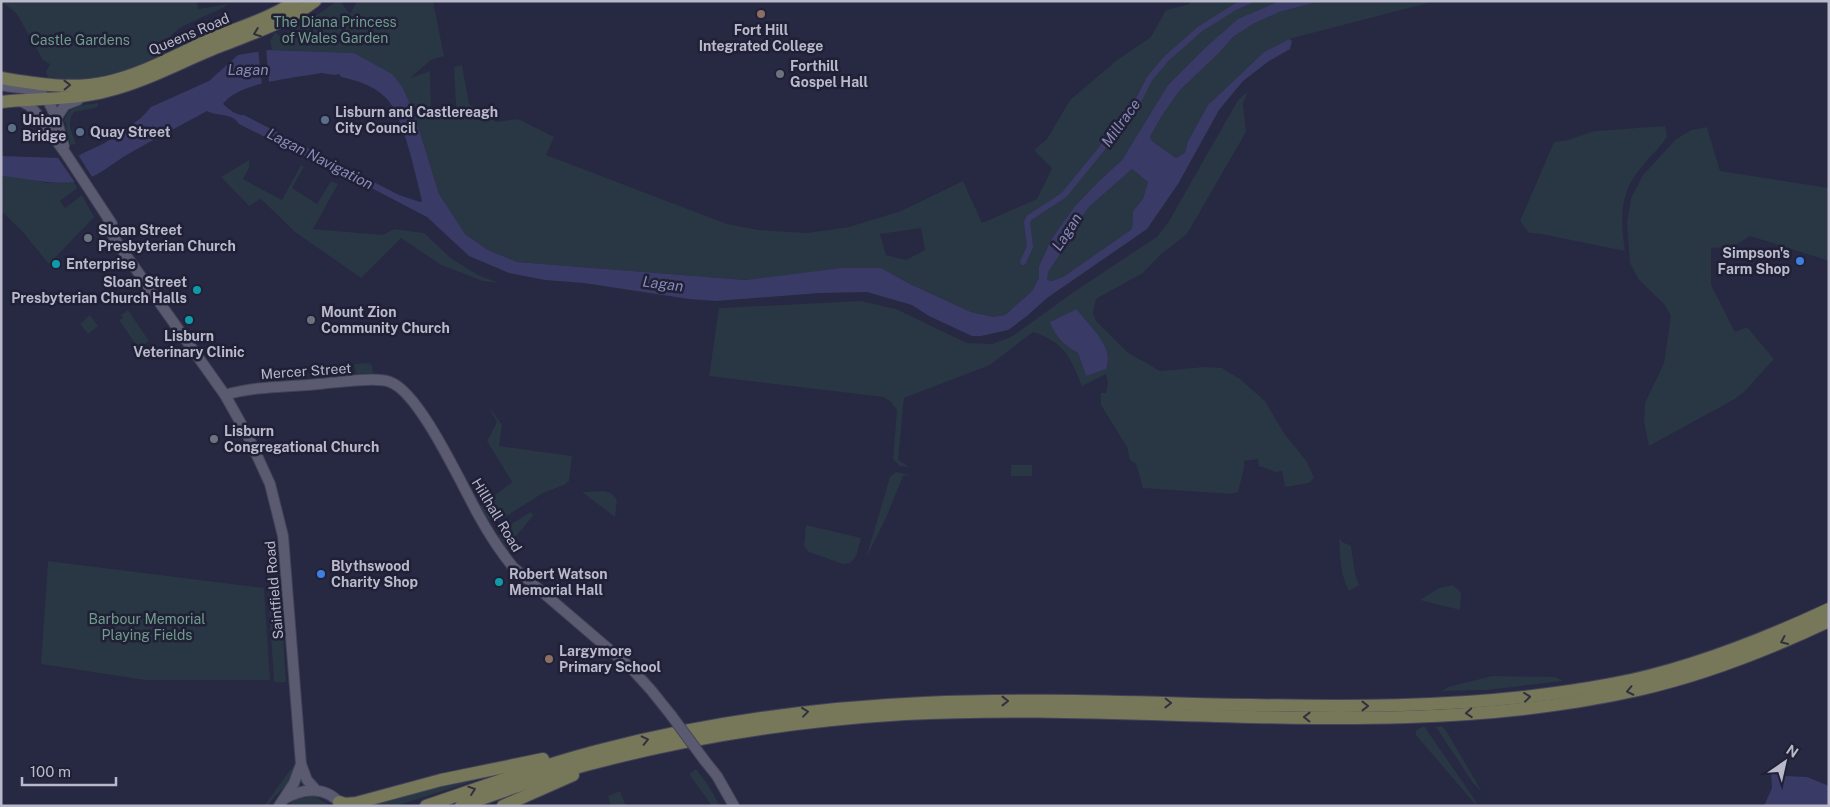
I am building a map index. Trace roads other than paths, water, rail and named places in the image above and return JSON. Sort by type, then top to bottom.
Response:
[{"type":"highway","name":"Queens Road","points":[[1,78],[44,85],[107,82],[131,75],[211,39],[267,18],[296,1]]},
{"type":"highway","name":"Queens Road","points":[[1,102],[106,92],[138,82],[223,45],[266,29],[285,20],[315,1]]},
{"type":"highway","points":[[461,806],[553,775],[600,756],[676,732],[793,714],[872,706],[957,702],[1050,701],[1370,706],[1466,703],[1550,694],[1615,684],[1711,657],[1756,641],[1829,609]]},
{"type":"highway","points":[[426,806],[525,772],[600,756],[809,722],[907,714],[1019,712],[1396,717],[1516,709],[1598,698],[1684,677],[1761,651],[1829,621]]},
{"type":"highway","points":[[340,804],[356,804],[442,780],[539,760],[600,756]]},
{"type":"highway","points":[[503,806],[600,756]]},
{"type":"main road","name":"Queens Road","points":[[1,85],[39,92],[47,98]]},
{"type":"main road","points":[[55,120],[61,108],[68,103],[106,92]]},
{"type":"main road","points":[[47,98],[52,107],[66,154]]},
{"type":"main road","points":[[19,100],[30,106],[66,154]]},
{"type":"main road","name":"Saintfield Road","points":[[66,154],[87,185],[109,224],[117,230],[125,244],[126,254],[225,395],[243,425],[265,473],[280,517],[283,536],[301,764],[306,777],[316,790]]},
{"type":"main road","name":"Mercer Street","points":[[225,395],[266,388],[380,380],[391,382]]},
{"type":"main road","name":"Hillhall Road","points":[[391,382],[405,393],[429,425],[446,452],[480,518],[513,567],[631,668],[652,690],[717,776],[734,806]]},
{"type":"main road","points":[[282,803],[294,783],[301,764]]},
{"type":"main road","points":[[282,803],[300,792],[316,790],[331,795],[340,804]]},
{"type":"water","name":"Lagan","points":[[1280,1],[1321,1],[1279,12],[1253,24],[1233,37],[1180,90],[1150,137],[1152,141],[1176,158],[1185,153],[1188,141],[1208,105],[1264,52],[1289,39],[1292,41],[1290,49],[1269,61],[1243,81],[1219,110],[1178,184],[1147,229],[1047,298],[1008,330],[981,336],[972,336],[929,316],[912,305],[867,292],[820,293],[716,301],[689,299],[584,283],[545,280],[509,273],[469,256],[427,217],[360,182],[358,183],[239,124],[229,116],[207,111],[135,150],[89,178],[74,182],[56,183],[1,176],[1,156],[59,158],[77,156],[105,143],[141,118],[151,107],[209,81],[238,55],[269,50],[354,53],[392,74],[403,88],[414,113],[439,194],[465,234],[488,250],[517,262],[745,280],[842,268],[881,268],[910,284],[971,312],[993,317],[1005,315],[1032,291],[1039,278],[1039,266],[1052,238],[1075,206],[1122,160],[1168,85],[1205,48],[1238,19]],"holes":[[[321,73],[339,74],[341,77],[365,84],[386,98],[398,117],[403,131],[422,201],[399,195],[244,115],[235,113],[223,104],[230,97],[254,86]],[[1132,169],[1148,182],[1143,199],[1133,211],[1132,229],[1063,277],[1052,281],[1047,280],[1048,272],[1063,250],[1072,230],[1089,207]]]},
{"type":"water","points":[[1077,309],[1099,337],[1107,352],[1108,361],[1106,369],[1086,376],[1078,353],[1061,340],[1050,322]]},
{"type":"water","points":[[1774,769],[1785,776],[1807,777],[1829,786],[1829,806],[1764,806],[1772,788],[1771,772]]},
{"type":"waterway","name":"Millrace","points":[[1023,262],[1030,247],[1027,222],[1029,218],[1064,195],[1134,109],[1150,78],[1166,59],[1200,29],[1235,7],[1249,1]]},
{"type":"place","name":"Fort Hill Integrated College","points":[[761,14]]},
{"type":"place","name":"Forthill Gospel Hall","points":[[780,74]]},
{"type":"place","name":"Lisburn and Castlereagh City Council","points":[[325,120]]},
{"type":"place","name":"Union Bridge","points":[[12,128]]},
{"type":"place","name":"Quay Street","points":[[80,132]]},
{"type":"place","name":"Sloan Street Presbyterian Church","points":[[88,238]]},
{"type":"place","name":"Simpson's Farm Shop","points":[[1800,261]]},
{"type":"place","name":"Enterprise","points":[[56,264]]},
{"type":"place","name":"Sloan Street Presbyterian Church Halls","points":[[197,290]]},
{"type":"place","name":"Lisburn Veterinary Clinic","points":[[189,320]]},
{"type":"place","name":"Mount Zion Community Church","points":[[311,320]]},
{"type":"place","name":"Lisburn Congregational Church","points":[[214,439]]},
{"type":"place","name":"Blythswood Charity Shop","points":[[321,574]]},
{"type":"place","name":"Robert Watson Memorial Hall","points":[[499,582]]},
{"type":"place","name":"Largymore Primary School","points":[[549,659]]},
{"type":"park label","name":"The Diana Princess of Wales Garden","points":[[335,30]]},
{"type":"park label","name":"Castle Gardens","points":[[80,40]]},
{"type":"park label","name":"Barbour Memorial Playing Fields","points":[[147,628]]},
{"type":"water label","name":"Lagan Navigation","points":[[320,159]]}]
